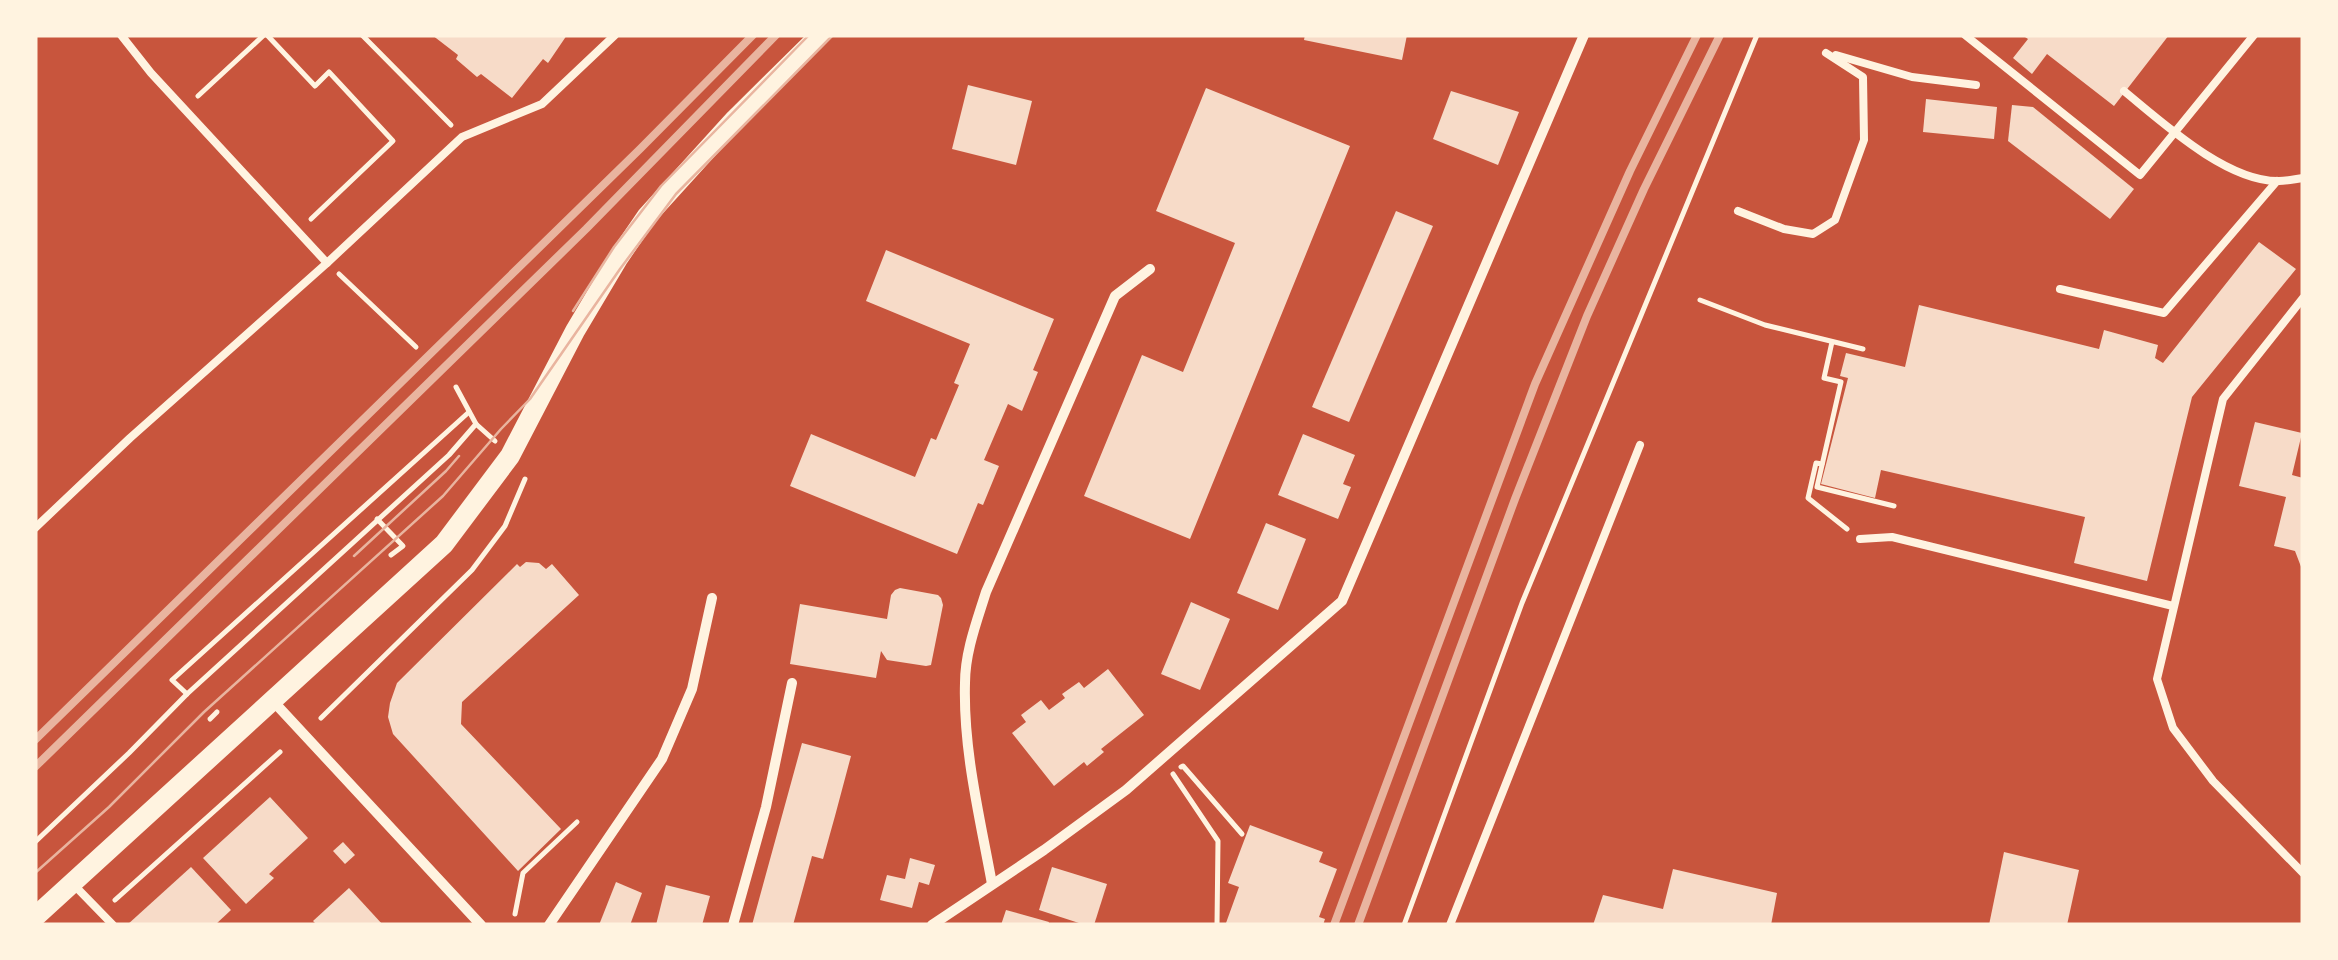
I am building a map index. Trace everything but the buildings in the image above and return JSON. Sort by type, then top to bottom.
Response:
[{"type":"main road","points":[[35,917],[444,544],[510,456],[576,331],[647,216],[735,119],[820,35]]},
{"type":"street","points":[[932,925],[1126,790],[1342,601],[1584,35]]},
{"type":"street","points":[[992,884],[969,748],[964,680],[972,636],[986,592],[1115,296],[1150,269]]},
{"type":"street","points":[[549,925],[662,758],[692,688],[712,598]]},
{"type":"street","points":[[733,925],[766,807],[792,683]]},
{"type":"street","points":[[273,701],[481,925]]},
{"type":"lane","points":[[122,35],[184,109],[327,262]]},
{"type":"lane","points":[[35,528],[462,137],[542,104],[615,35]]},
{"type":"lane","points":[[1965,35],[2140,175],[2254,35]]},
{"type":"lane","points":[[1738,211],[1784,229],[1812,234],[1835,220],[1864,140],[1863,77],[1826,53],[1912,77],[1976,85]]},
{"type":"lane","points":[[2124,91],[2211,158],[2244,174],[2277,182],[2303,178]]},
{"type":"lane","points":[[2060,288],[2164,313],[2277,182]]},
{"type":"lane","points":[[2303,298],[2224,399],[2157,679],[2173,728],[2212,781],[2303,872]]},
{"type":"lane","points":[[1450,925],[1640,445]]},
{"type":"lane","points":[[1860,539],[1892,536],[2172,606]]},
{"type":"lane","points":[[72,883],[113,925]]},
{"type":"path","points":[[184,109],[265,35],[315,86],[330,72],[393,141],[298,232]]},
{"type":"path","points":[[362,35],[462,137]]},
{"type":"path","points":[[1404,925],[1522,603],[1757,35]]},
{"type":"path","points":[[327,262],[416,347]]},
{"type":"path","points":[[1700,300],[1764,326],[1863,349]]},
{"type":"path","points":[[1832,342],[1824,378],[1841,382],[1817,487],[1894,506]]},
{"type":"path","points":[[35,842],[188,694],[449,455],[476,424],[456,387]]},
{"type":"path","points":[[188,694],[172,680],[469,412]]},
{"type":"path","points":[[1822,464],[1816,463],[1808,498],[1860,539]]},
{"type":"path","points":[[377,519],[403,546],[391,555]]},
{"type":"path","points":[[210,719],[217,712]]},
{"type":"path","points":[[100,912],[280,752]]},
{"type":"path","points":[[1216,925],[1218,840],[1173,773],[1183,766],[1242,834]]},
{"type":"path","points":[[515,914],[523,873],[576,822]]},
{"type":"tram line","points":[[573,311],[614,247],[661,186],[809,35]]},
{"type":"tram line","points":[[35,873],[109,807],[204,712],[443,496],[530,399],[676,194],[833,35]]},
{"type":"tram line","points":[[354,556],[459,456]]},
{"type":"railway","points":[[35,740],[753,35]]},
{"type":"railway","points":[[35,767],[586,229],[776,35]]},
{"type":"railway","points":[[1334,925],[1535,384],[1630,171],[1697,35]]},
{"type":"railway","points":[[1358,925],[1587,316],[1720,35]]}]
